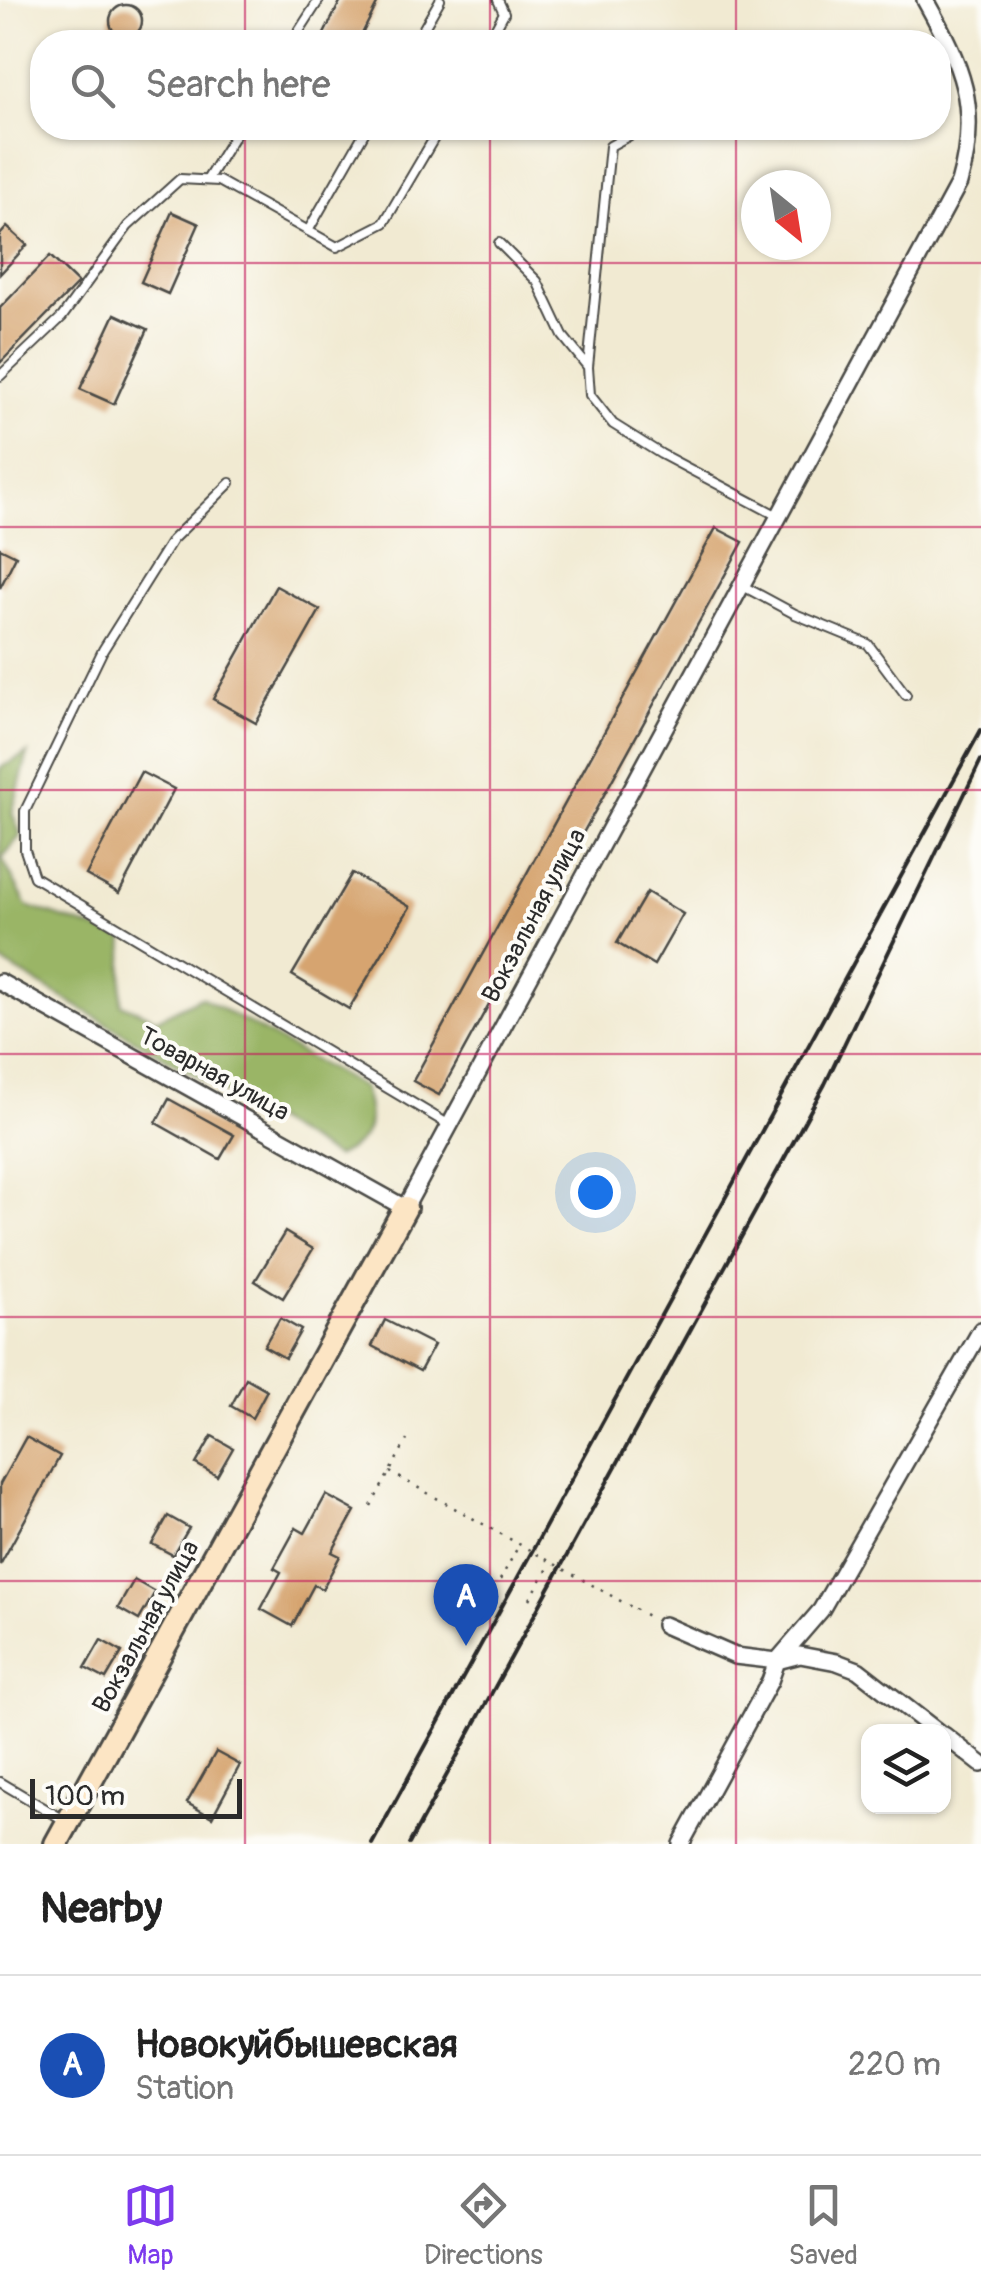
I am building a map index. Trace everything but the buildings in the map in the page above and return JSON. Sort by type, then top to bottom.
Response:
[{"type":"street","name":"Вокзальная улица","points":[[925,0],[940,30]]},
{"type":"street","name":"Вокзальная улица","points":[[56,1844],[960,183],[972,152],[975,126],[972,99],[951,51]]},
{"type":"street","name":"Товарная улица","points":[[0,982],[405,1208]]},
{"type":"street","points":[[681,1844],[770,1681],[776,1662],[822,1610],[981,1330]]},
{"type":"street","points":[[664,1625],[735,1656],[776,1662],[800,1655],[814,1656],[858,1670],[928,1724]]},
{"type":"street","points":[[951,1742],[981,1764]]},
{"type":"lane","points":[[300,30],[319,0]]},
{"type":"lane","points":[[423,30],[440,0]]},
{"type":"lane","points":[[495,30],[504,13],[498,0]]},
{"type":"lane","points":[[207,180],[231,140]]},
{"type":"lane","points":[[308,231],[360,140]]},
{"type":"lane","points":[[0,376],[62,318],[128,226],[180,179],[219,181],[336,247],[384,223],[433,140]]},
{"type":"lane","points":[[621,140],[610,146],[588,367],[590,395],[612,424],[778,516]]},
{"type":"lane","points":[[499,243],[537,281],[563,336],[588,367]]},
{"type":"lane","points":[[230,483],[172,540],[104,650],[25,811],[25,850],[34,877],[450,1126]]},
{"type":"lane","points":[[741,585],[795,614],[868,644],[906,695]]},
{"type":"lane","points":[[0,1782],[68,1822]]},
{"type":"path","points":[[372,1506],[407,1440]]},
{"type":"path","points":[[390,1472],[664,1625]]},
{"type":"path","points":[[500,1580],[519,1545]]},
{"type":"path","points":[[530,1599],[551,1563]]},
{"type":"green space","points":[[28,753],[12,813],[21,835],[2,858],[27,906],[124,939],[121,1004],[157,1019],[201,997],[363,1088],[369,1122],[356,1144],[335,1157],[0,961],[0,768]]},
{"type":"railway","points":[[372,1844],[981,730]]},
{"type":"railway","points":[[409,1844],[825,1084],[981,760]]},
{"type":"place","name":"Новокуйбышевская","points":[[466,1646]]}]
